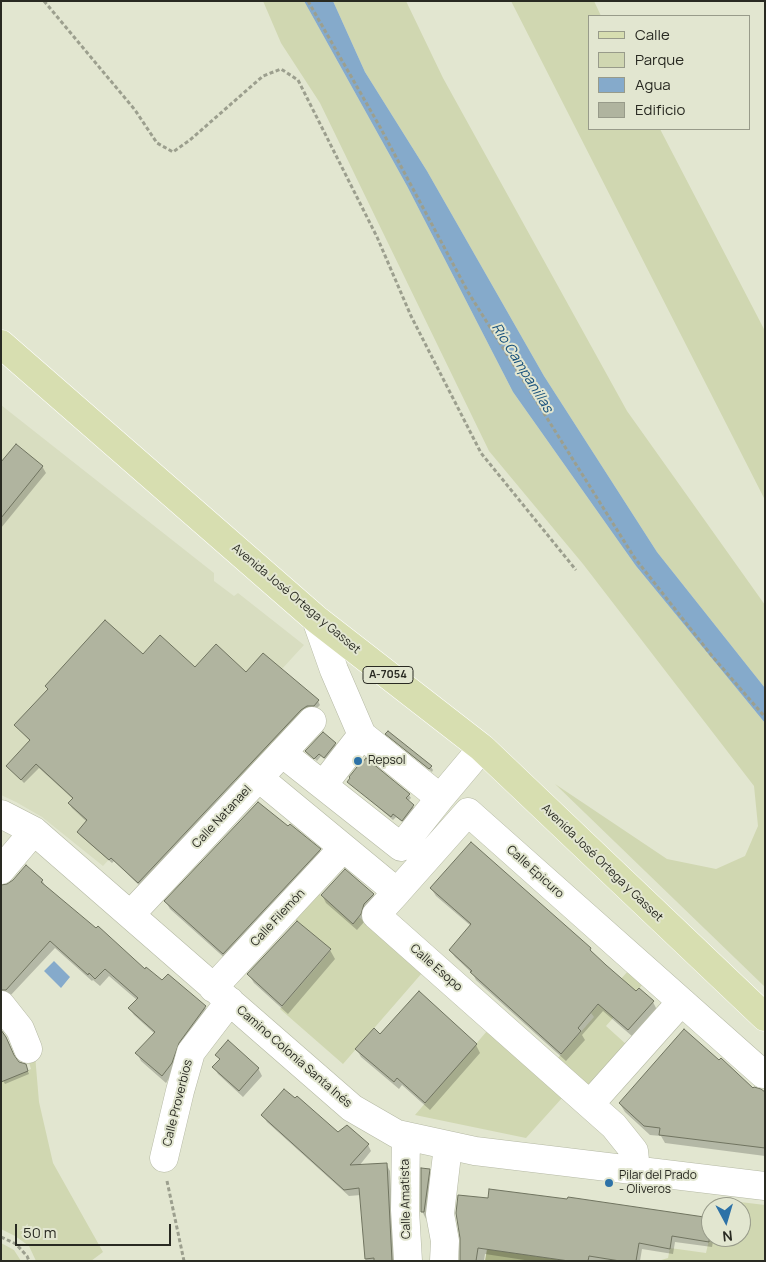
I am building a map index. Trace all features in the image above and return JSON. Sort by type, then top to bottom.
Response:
[{"type":"main road","name":"Avenida José Ortega y Gasset","points":[[1,344],[316,618],[482,748],[765,1017]]},
{"type":"street","points":[[316,618],[334,670],[362,736],[440,798]]},
{"type":"street","name":"Calle Natanael","points":[[131,914],[312,721]]},
{"type":"street","points":[[323,785],[362,736]]},
{"type":"street","points":[[282,753],[401,847],[482,748]]},
{"type":"street","points":[[258,778],[397,892]]},
{"type":"street","name":"Calle Epicuro","points":[[397,892],[468,812],[762,1074]]},
{"type":"street","name":"Camino Colonia Santa Inés","points":[[1,814],[34,831],[352,1108],[397,1134],[448,1146],[765,1186]]},
{"type":"street","points":[[1,870],[34,831]]},
{"type":"street","name":"Calle Filemón","points":[[221,994],[343,848]]},
{"type":"street","name":"Calle Esopo","points":[[397,892],[376,915],[614,1126],[634,1151],[636,1170]]},
{"type":"street","name":"Calle Proverbios","points":[[164,1158],[191,1052],[221,994]]},
{"type":"street","points":[[590,1104],[681,1002]]},
{"type":"street","points":[[1,1005],[20,1029],[28,1049]]},
{"type":"street","name":"Calle Amatista","points":[[406,1136],[405,1210],[408,1261]]},
{"type":"street","points":[[444,1261],[445,1242],[440,1214],[448,1146]]},
{"type":"path","points":[[44,1],[135,110],[157,144],[173,152],[190,140],[262,76],[281,69],[298,80],[378,237],[411,316],[481,454],[576,570]]},
{"type":"path","points":[[308,1],[380,127],[468,292],[634,557],[712,656],[765,717]]},
{"type":"path","points":[[164,1158],[170,1198],[184,1261]]},
{"type":"path","points":[[1,1237],[16,1244],[29,1261]]},
{"type":"shaded area","points":[[1,405],[214,573],[214,581],[234,596],[238,593],[304,645],[281,670],[319,700],[241,784],[204,755],[103,866],[42,817],[1,795]]},
{"type":"shaded area","points":[[487,1249],[569,1261],[485,1261]]},
{"type":"green space","points":[[263,1],[304,1],[407,186],[513,392],[636,566],[765,723],[765,987],[555,784],[667,859],[716,869],[745,856],[758,826],[754,786],[583,564],[489,451],[320,103],[281,43]]},
{"type":"green space","points":[[333,1],[406,1],[443,78],[627,411],[765,605],[765,688],[657,552],[544,376],[427,171],[365,72]]},
{"type":"green space","points":[[511,1],[594,1],[601,15],[588,15],[588,130],[661,130],[765,331],[765,500]]},
{"type":"green space","points":[[315,890],[353,923],[359,917],[422,973],[343,1064],[280,1009],[331,950],[292,917]]},
{"type":"green space","points":[[628,971],[643,984],[606,1026],[627,1045],[589,1087],[557,1059],[594,1017],[591,1013]]},
{"type":"green space","points":[[487,1031],[562,1098],[526,1138],[415,1115]]},
{"type":"green space","points":[[35,1055],[39,1102],[53,1163],[103,1252],[91,1261],[36,1261],[29,1246],[1,1229],[1,1081],[31,1069],[27,1056]]},
{"type":"green space","points":[[751,1203],[765,1205],[765,1261],[658,1261],[668,1258],[670,1248],[706,1253],[707,1247],[751,1247]]},
{"type":"green space","points":[[1,1243],[14,1250],[21,1261],[1,1261]]},
{"type":"water","name":"Río Campanillas","points":[[304,1],[333,1],[365,72],[427,171],[544,376],[657,552],[765,688],[765,723],[636,566],[513,392],[407,186]]},
{"type":"water","points":[[54,961],[70,977],[61,988],[44,971]]},
{"type":"building","points":[[16,444],[43,466],[1,518],[1,462]]},
{"type":"building","points":[[105,620],[143,654],[160,635],[195,667],[216,644],[246,672],[263,653],[319,700],[314,706],[307,706],[301,710],[138,883],[111,858],[109,860],[77,832],[87,820],[68,803],[73,798],[36,764],[21,780],[6,766],[30,740],[14,725],[48,689],[45,686]]},
{"type":"building","points":[[388,731],[432,766],[429,769],[385,734]]},
{"type":"building","points":[[323,732],[336,743],[324,758],[319,754],[314,759],[305,751]]},
{"type":"building","points":[[366,758],[410,794],[406,798],[414,805],[402,821],[393,814],[391,817],[347,782],[349,777]]},
{"type":"building","points":[[258,802],[288,826],[290,824],[321,849],[223,954],[164,901]]},
{"type":"building","points":[[471,842],[591,948],[590,950],[606,965],[636,991],[639,988],[654,1001],[628,1030],[598,1004],[578,1028],[581,1031],[561,1054],[470,972],[472,971],[449,950],[471,924],[430,888]]},
{"type":"building","points":[[26,865],[43,880],[41,882],[96,928],[98,926],[145,969],[146,967],[162,980],[168,974],[206,1006],[179,1043],[172,1063],[162,1076],[135,1053],[155,1032],[128,1008],[138,998],[105,969],[95,979],[50,941],[6,990],[1,990],[1,885],[13,880]]},
{"type":"building","points":[[345,869],[374,894],[364,904],[361,914],[353,924],[321,895]]},
{"type":"building","points":[[297,921],[331,949],[282,1006],[247,974]]},
{"type":"building","points":[[419,991],[477,1044],[425,1103],[397,1078],[394,1082],[355,1049],[374,1028],[380,1034]]},
{"type":"building","points":[[684,1029],[719,1060],[721,1058],[753,1088],[761,1089],[765,1092],[765,1148],[659,1135],[660,1128],[644,1126],[619,1103]]},
{"type":"building","points":[[1,1030],[14,1055],[19,1062],[26,1064],[28,1071],[1,1082]]},
{"type":"building","points":[[228,1040],[259,1068],[239,1091],[212,1067],[220,1059],[215,1055]]},
{"type":"building","points":[[284,1089],[295,1098],[297,1096],[338,1132],[347,1125],[369,1144],[350,1165],[387,1163],[392,1261],[374,1261],[374,1258],[365,1259],[359,1188],[344,1190],[261,1115]]},
{"type":"building","points":[[421,1168],[430,1169],[424,1212],[421,1212]]},
{"type":"building","points":[[489,1189],[567,1199],[568,1197],[701,1217],[701,1241],[672,1236],[670,1249],[639,1243],[636,1261],[620,1261],[589,1256],[588,1261],[569,1261],[478,1248],[476,1261],[460,1261],[460,1238],[456,1213],[458,1195],[488,1198]]},
{"type":"place","name":"Repsol","points":[[358,761]]},
{"type":"place","name":"Pilar del Prado - Oliveros","points":[[609,1183]]}]
